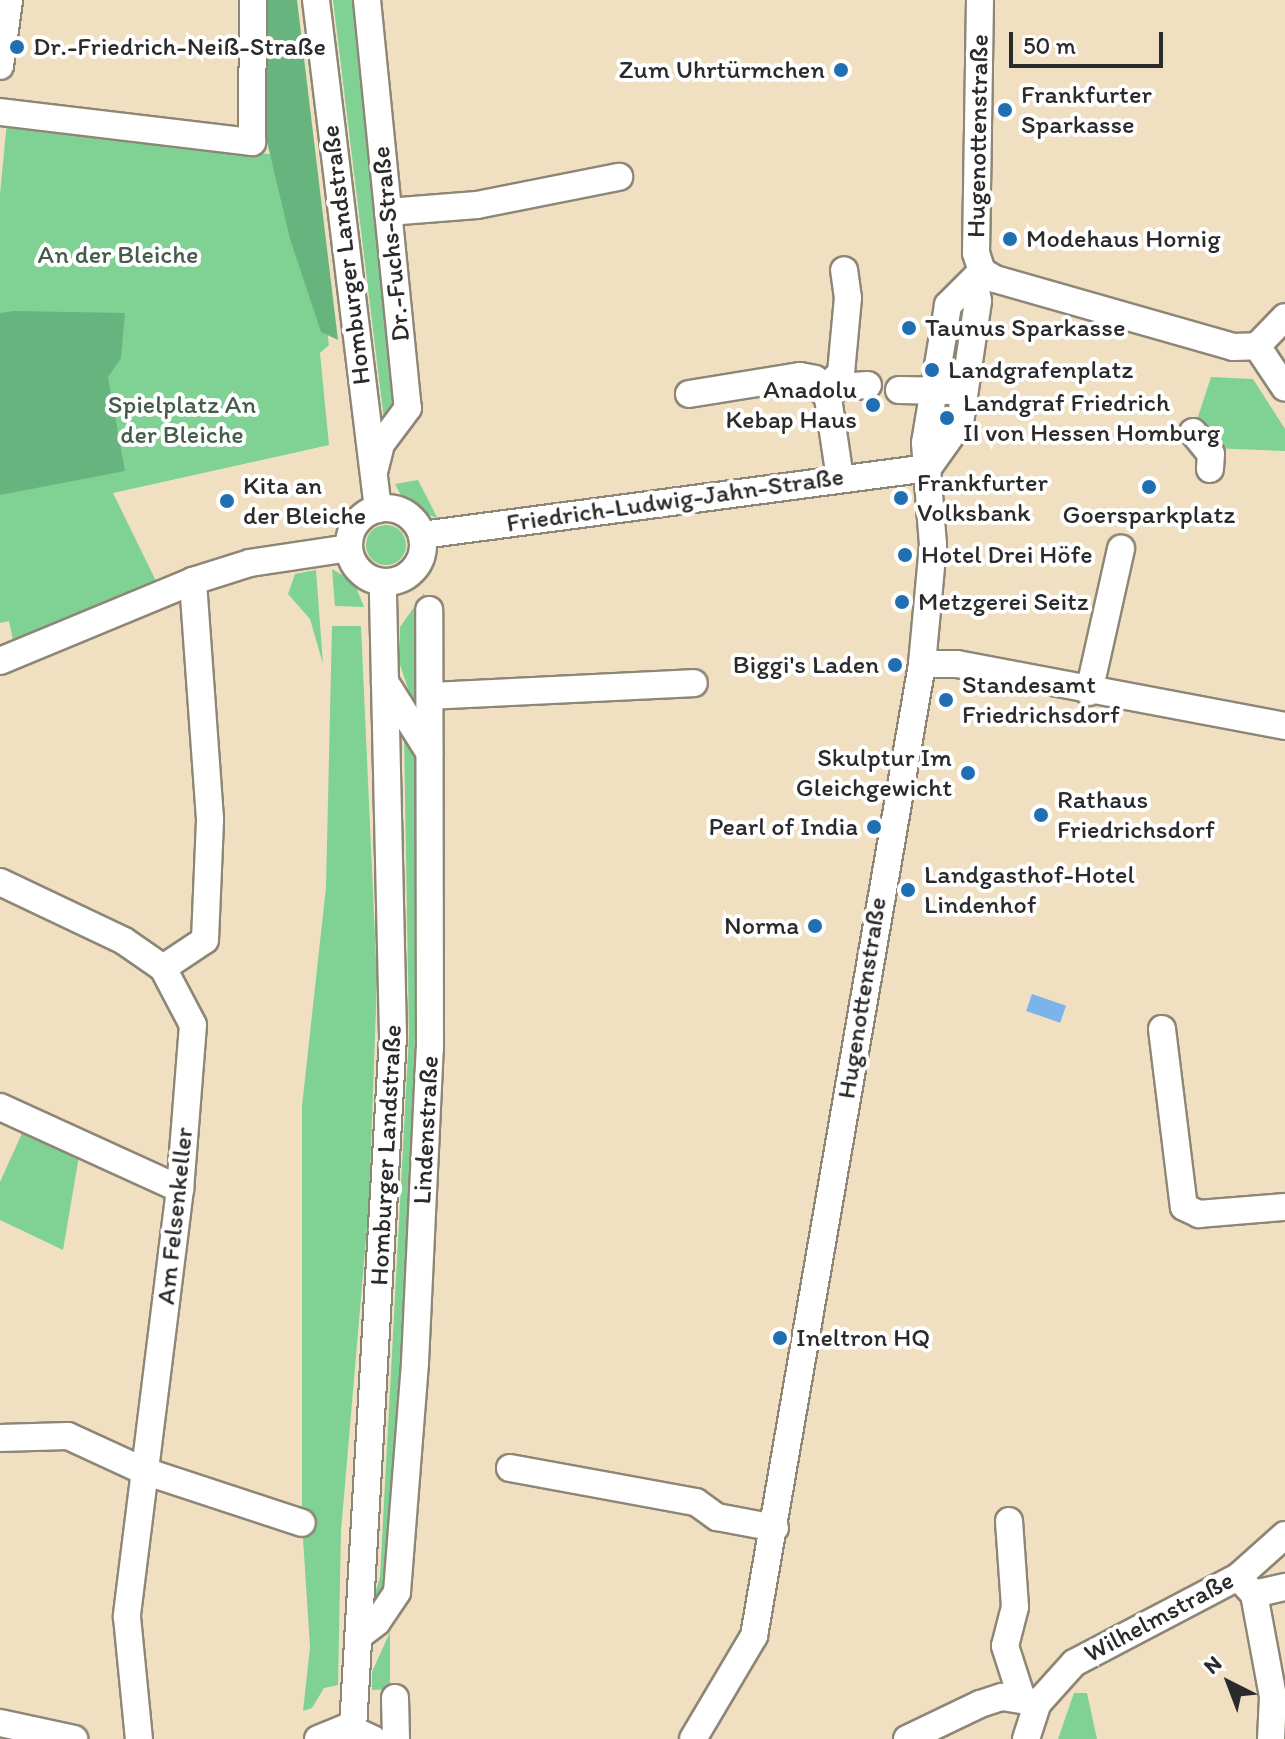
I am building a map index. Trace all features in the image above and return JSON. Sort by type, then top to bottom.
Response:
[{"type":"street","points":[[0,66],[9,0]]},
{"type":"street","points":[[0,112],[252,142],[253,0]]},
{"type":"street","name":"Homburger Landstraße","points":[[316,0],[378,509]]},
{"type":"street","name":"Dr.-Fuchs-Straße","points":[[367,0],[408,408],[381,444],[372,479]]},
{"type":"street","name":"Hugenottenstraße","points":[[963,354],[978,301],[980,0]]},
{"type":"street","points":[[388,212],[477,205],[619,177]]},
{"type":"street","points":[[825,388],[841,373],[848,298],[844,270]]},
{"type":"street","points":[[928,468],[960,423],[963,354],[956,320],[948,305],[978,275],[1233,347],[1257,346],[1285,317]]},
{"type":"street","points":[[1257,346],[1285,388]]},
{"type":"street","points":[[928,468],[925,443],[963,354]]},
{"type":"street","points":[[689,394],[800,376],[825,388],[868,385]]},
{"type":"street","points":[[825,388],[850,477]]},
{"type":"street","points":[[899,390],[945,391]]},
{"type":"street","points":[[1193,432],[1211,454],[1210,469]]},
{"type":"street","name":"Hugenottenstraße","points":[[693,1739],[754,1636],[775,1528],[880,884],[922,664],[933,545],[928,468]]},
{"type":"street","name":"Friedrich-Ludwig-Jahn-Straße","points":[[422,535],[928,468]]},
{"type":"street","points":[[378,509],[408,515],[422,535],[422,553],[412,571],[383,582],[356,568],[349,548],[359,519],[378,509]]},
{"type":"street","points":[[0,661],[193,581],[250,563],[349,548]]},
{"type":"street","points":[[1089,692],[1121,549]]},
{"type":"street","points":[[163,968],[205,940],[210,819],[193,581]]},
{"type":"street","name":"Homburger Landstraße","points":[[363,1733],[360,1635],[393,1036],[383,582]]},
{"type":"street","name":"Lindenstraße","points":[[360,1635],[377,1622],[397,1592],[429,1064],[429,610]]},
{"type":"street","points":[[922,664],[957,664],[1089,692],[1285,726]]},
{"type":"street","points":[[385,682],[431,755]]},
{"type":"street","points":[[430,696],[694,683]]},
{"type":"street","name":"Am Felsenkeller","points":[[0,882],[124,941],[163,968],[193,1025],[180,1189],[127,1617],[139,1739]]},
{"type":"street","points":[[1162,1029],[1184,1207],[1199,1214],[1285,1207]]},
{"type":"street","points":[[0,1107],[180,1189]]},
{"type":"street","points":[[0,1438],[68,1436],[144,1471],[302,1523]]},
{"type":"street","points":[[510,1468],[696,1502],[717,1517],[775,1528]]},
{"type":"street","points":[[907,1739],[980,1704],[1030,1701],[1005,1646],[1015,1607],[1009,1521]]},
{"type":"street","name":"Wilhelmstraße","points":[[1026,1739],[1030,1701],[1074,1663],[1246,1586],[1285,1535]]},
{"type":"street","points":[[1271,1739],[1273,1697],[1246,1586],[1285,1587]]},
{"type":"street","points":[[395,1698],[396,1739]]},
{"type":"street","points":[[0,1723],[74,1739]]},
{"type":"street","points":[[318,1739],[337,1728],[363,1733]]},
{"type":"green space","points":[[266,0],[297,0],[338,340],[321,332],[290,239],[265,133]]},
{"type":"green space","points":[[333,0],[359,0],[397,404],[384,420]]},
{"type":"green space","name":"An der Bleiche","points":[[7,121],[308,159],[329,345],[320,353],[329,445],[113,493],[157,583],[14,645],[9,621],[0,623],[0,194]]},
{"type":"green space","points":[[0,313],[125,313],[121,358],[108,377],[125,471],[0,495]]},
{"type":"green space","points":[[1211,377],[1253,379],[1285,429],[1285,451],[1188,447]]},
{"type":"green space","points":[[418,480],[438,519],[405,503],[395,484]]},
{"type":"green space","points":[[386,525],[400,531],[406,545],[400,559],[386,565],[372,559],[366,545],[372,531]]},
{"type":"green space","points":[[332,569],[354,582],[364,607],[335,606]]},
{"type":"green space","points":[[316,570],[323,664],[310,619],[288,594],[295,574]]},
{"type":"green space","points":[[424,593],[426,609],[415,709],[399,662],[400,627]]},
{"type":"green space","points":[[332,626],[361,626],[377,981],[369,1204],[341,1531],[338,1685],[324,1688],[312,1708],[303,1711],[310,1647],[302,1523],[302,1106],[326,887]]},
{"type":"green space","points":[[404,733],[422,771],[411,1185],[390,1578],[383,1598],[373,1599],[380,1577],[409,1035]]},
{"type":"green space","points":[[23,1131],[79,1156],[63,1250],[0,1220],[0,1182]]},
{"type":"green space","points":[[390,1632],[390,1689],[372,1690],[372,1672]]},
{"type":"green space","points":[[1074,1693],[1087,1693],[1097,1739],[1058,1739]]},
{"type":"water","points":[[1032,994],[1066,1006],[1060,1023],[1026,1011]]},
{"type":"place","name":"Dr.-Friedrich-Neiß-Straße","points":[[17,47]]},
{"type":"place","name":"Zum Uhrtürmchen","points":[[841,70]]},
{"type":"place","name":"Frankfurter Sparkasse","points":[[1005,110]]},
{"type":"place","name":"Modehaus Hornig","points":[[1010,239]]},
{"type":"place","name":"Taunus Sparkasse","points":[[909,328]]},
{"type":"place","name":"Landgrafenplatz","points":[[932,370]]},
{"type":"place","name":"Anadolu Kebap Haus","points":[[873,405]]},
{"type":"place","name":"Landgraf Friedrich II von Hessen Homburg","points":[[947,418]]},
{"type":"place","name":"Goersparkplatz","points":[[1149,487]]},
{"type":"place","name":"Frankfurter Volksbank","points":[[901,498]]},
{"type":"place","name":"Kita an der Bleiche","points":[[227,501]]},
{"type":"place","name":"Hotel Drei Höfe","points":[[905,555]]},
{"type":"place","name":"Metzgerei Seitz","points":[[902,602]]},
{"type":"place","name":"Biggi's Laden","points":[[895,665]]},
{"type":"place","name":"Standesamt Friedrichsdorf","points":[[946,700]]},
{"type":"place","name":"Skulptur Im Gleichgewicht","points":[[968,773]]},
{"type":"place","name":"Rathaus Friedrichsdorf","points":[[1041,815]]},
{"type":"place","name":"Pearl of India","points":[[874,827]]},
{"type":"place","name":"Landgasthof-Hotel Lindenhof","points":[[908,890]]},
{"type":"place","name":"Norma","points":[[815,926]]},
{"type":"place","name":"Ineltron HQ","points":[[780,1338]]},
{"type":"park label","name":"Spielplatz An der Bleiche","points":[[182,420]]}]
